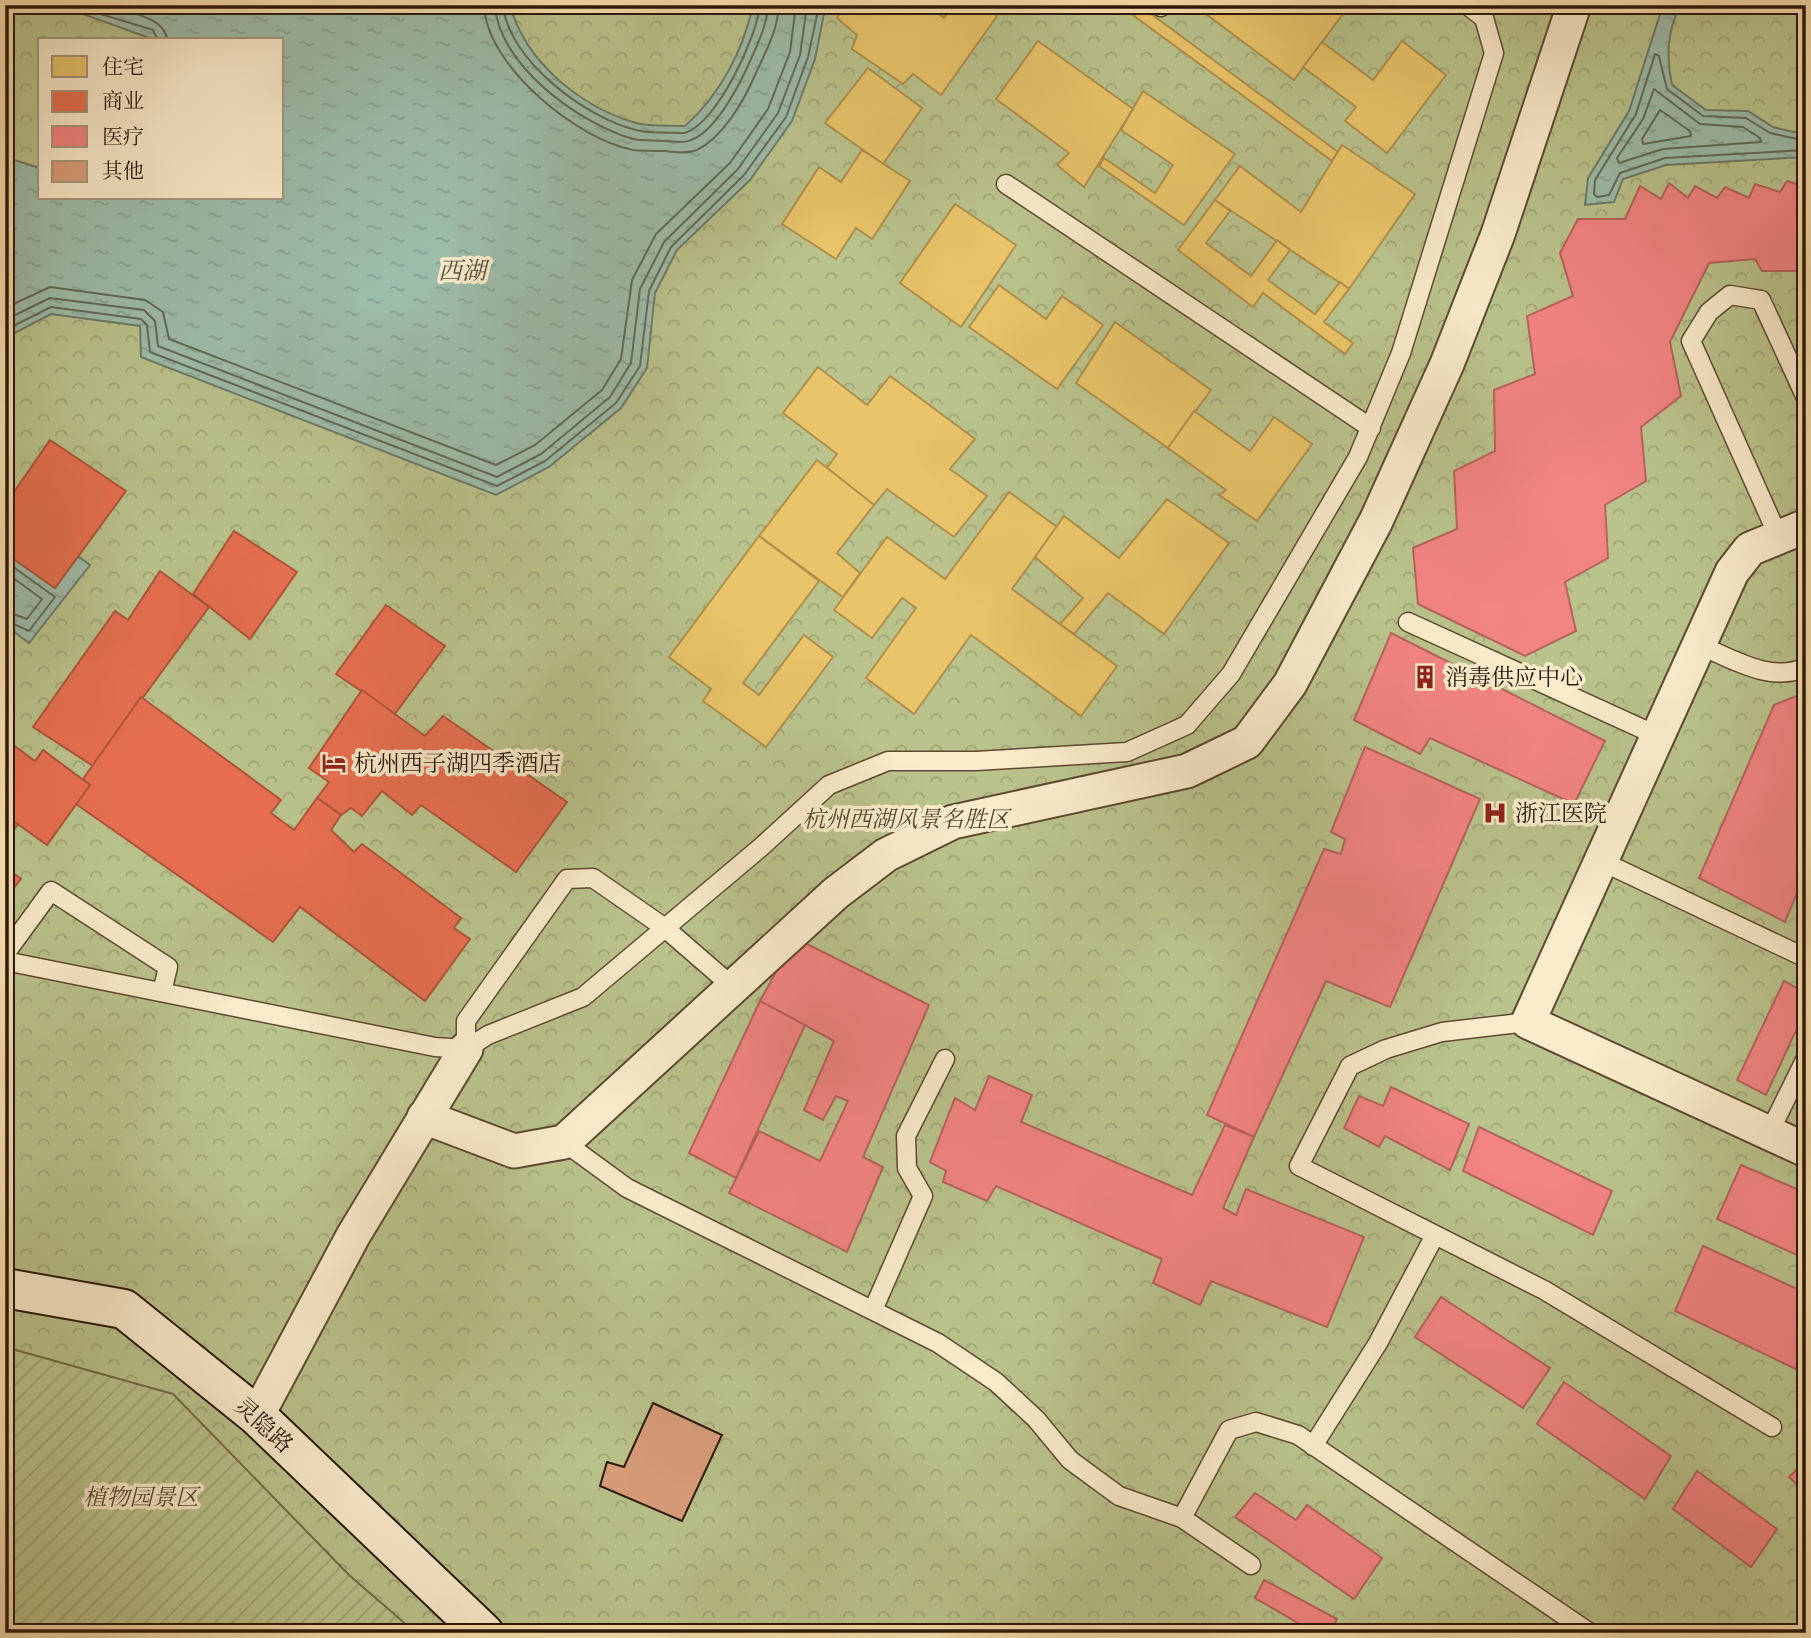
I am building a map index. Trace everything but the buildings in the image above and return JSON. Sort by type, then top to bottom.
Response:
[{"type":"main road","name":"灵隐路","points":[[5,1288],[124,1309],[257,1416],[484,1633]]},
{"type":"street","points":[[424,1117],[514,1151],[564,1142],[836,893],[886,855],[953,822],[1188,771],[1248,742],[1290,684],[1364,544],[1447,364],[1499,234],[1574,5]]},
{"type":"street","points":[[1793,532],[1750,549],[1732,572],[1528,1022],[1806,1150]]},
{"type":"street","points":[[257,1416],[353,1236],[466,1049]]},
{"type":"lane","points":[[5,961],[435,1048],[466,1049],[488,1035],[583,998],[760,848],[829,785],[888,761],[976,761],[1127,752],[1187,725],[1231,674],[1358,457],[1401,353],[1494,53],[1484,18],[1467,5]]},
{"type":"lane","points":[[1006,184],[1371,428]]},
{"type":"lane","points":[[1793,532],[1691,341],[1709,312],[1730,295],[1761,300],[1806,398]]},
{"type":"lane","points":[[1408,622],[1658,736]]},
{"type":"lane","points":[[1699,645],[1769,673],[1794,673],[1806,667]]},
{"type":"lane","points":[[1601,861],[1806,958]]},
{"type":"lane","points":[[466,1049],[466,1021],[567,879],[593,878],[664,928],[733,987]]},
{"type":"lane","points":[[5,954],[51,891],[168,967],[162,992]]},
{"type":"lane","points":[[1528,1022],[1442,1032],[1386,1049],[1350,1066],[1299,1166],[1544,1290],[1772,1427]]},
{"type":"lane","points":[[1769,1133],[1806,1058]]},
{"type":"lane","points":[[873,1310],[923,1196],[907,1168],[906,1136],[945,1059]]},
{"type":"lane","points":[[564,1142],[627,1188],[938,1343],[996,1382],[1036,1419],[1070,1461],[1119,1496],[1182,1518],[1251,1565]]},
{"type":"lane","points":[[1313,1446],[1378,1343],[1435,1235]]},
{"type":"lane","points":[[1182,1518],[1229,1430],[1256,1422],[1298,1435],[1590,1633]]},
{"type":"green space","name":"杭州西湖风景名胜区","points":[[5,5],[1806,5],[1806,1633],[5,1633]]},
{"type":"green space","name":"植物园景区","points":[[5,1347],[173,1394],[349,1575],[416,1633],[5,1633]]},
{"type":"water","name":"西湖","points":[[19,5],[510,5],[517,26],[528,45],[542,63],[576,94],[615,116],[636,123],[685,126],[709,100],[728,71],[743,39],[753,5],[822,5],[824,14],[815,59],[792,121],[750,180],[677,250],[655,293],[647,368],[621,408],[549,467],[496,495],[141,357],[140,326],[51,314],[5,338],[5,157],[38,167],[38,200],[284,200],[284,38],[149,38],[83,14]]},
{"type":"water","points":[[1663,5],[1680,5],[1672,25],[1669,44],[1672,85],[1706,110],[1748,111],[1773,127],[1806,135],[1806,157],[1666,165],[1623,179],[1614,202],[1585,205],[1588,178],[1629,111]]},
{"type":"water","points":[[5,553],[55,587],[78,556],[90,565],[29,643],[5,625]]},
{"type":"place","name":"消毒供应中心","points":[[1425,677]]},
{"type":"place","name":"杭州西子湖四季酒店","points":[[334,763]]},
{"type":"place","name":"浙江医院","points":[[1495,813]]}]
